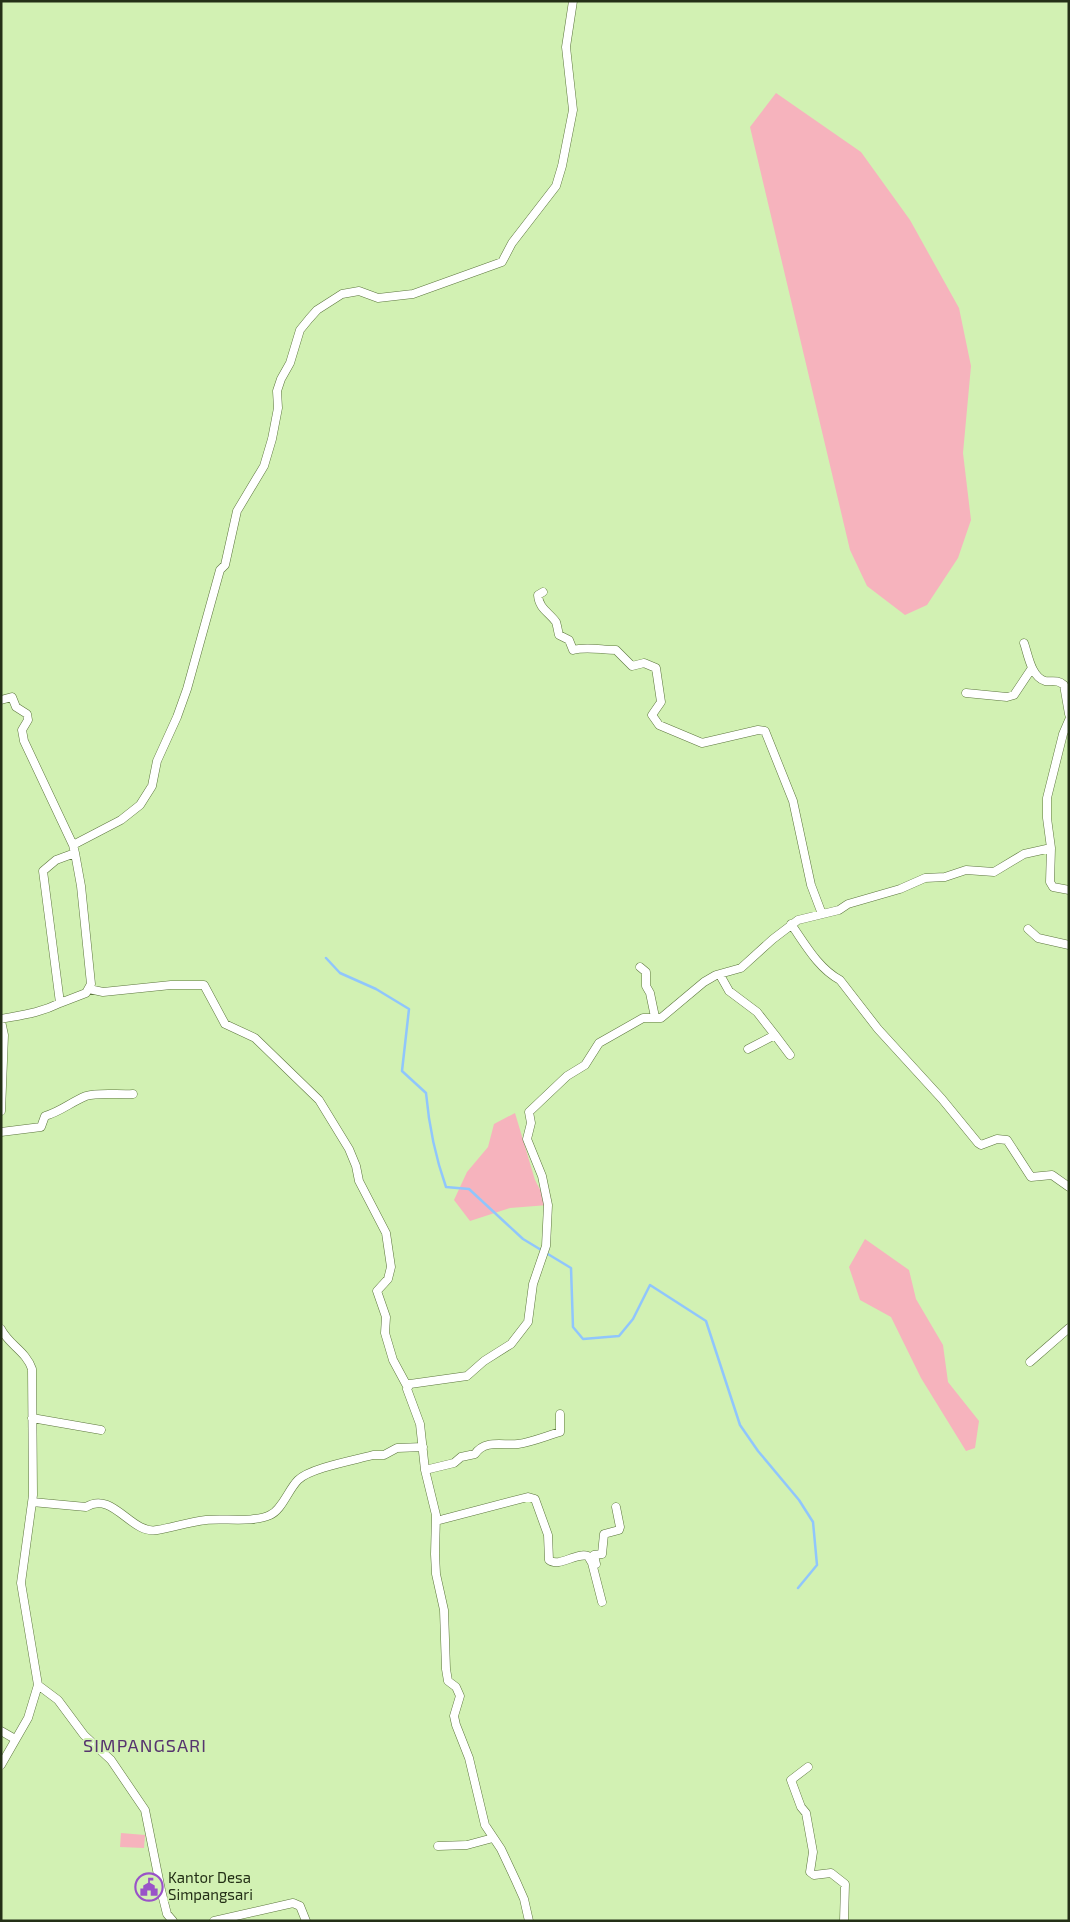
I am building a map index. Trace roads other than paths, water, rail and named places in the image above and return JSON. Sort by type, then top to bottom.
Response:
[{"type":"street","points":[[60,1003],[43,874],[46,866],[121,820],[140,805],[152,786],[157,761],[187,690],[210,601],[220,570],[225,565],[237,511],[264,466],[278,408],[277,391],[290,363],[300,330],[317,310],[342,294],[359,291],[378,298],[413,294],[502,262],[512,243],[556,186],[573,110],[566,47],[573,1]]},
{"type":"street","points":[[543,592],[538,595],[538,602],[544,612],[556,623],[559,635],[569,640],[573,650],[583,647],[594,650],[616,650],[632,666],[644,663],[656,668],[661,702],[652,715],[659,725],[702,743],[758,730],[765,731],[793,801],[811,885],[822,914]]},
{"type":"street","points":[[1024,643],[1032,668],[1039,678],[1057,680],[1064,685],[1069,714]]},
{"type":"street","points":[[966,693],[1007,697],[1014,695],[1032,668]]},
{"type":"street","points":[[1,700],[12,697],[16,706],[27,714],[28,720],[22,730],[24,741],[74,849],[81,886],[91,984],[90,989],[80,996],[37,1013],[1,1020],[4,1035],[1,1111]]},
{"type":"street","points":[[1069,720],[1047,798],[1046,818],[1051,848],[1050,882],[1053,887],[1069,890]]},
{"type":"street","points":[[407,1386],[431,1380],[467,1376],[484,1361],[511,1344],[528,1322],[533,1284],[546,1246],[548,1205],[542,1176],[527,1139],[530,1123],[529,1112],[566,1076],[585,1064],[599,1043],[643,1018],[661,1018],[704,982],[741,968],[791,924],[804,918],[900,889],[925,878],[945,876],[966,870],[994,872],[1024,854],[1051,848]]},
{"type":"street","points":[[791,924],[810,952],[832,975],[840,980],[878,1029],[942,1099],[978,1143],[985,1145],[997,1139],[1007,1140],[1031,1177],[1052,1175],[1069,1187]]},
{"type":"street","points":[[1028,929],[1038,938],[1069,945]]},
{"type":"street","points":[[640,967],[646,972],[646,986],[650,993],[655,1017]]},
{"type":"street","points":[[720,975],[729,991],[757,1012],[790,1055]]},
{"type":"street","points":[[90,989],[103,992],[204,985],[225,1024],[255,1038],[319,1100],[349,1149],[355,1162],[358,1180],[385,1228],[391,1267],[388,1279],[377,1291],[386,1317],[385,1333],[397,1369],[407,1386],[420,1424],[425,1470],[436,1521],[435,1554],[444,1610],[446,1669],[448,1681],[459,1693],[459,1702],[454,1716],[456,1726],[469,1758],[482,1818],[524,1899],[529,1921]]},
{"type":"street","points":[[748,1049],[775,1035]]},
{"type":"street","points":[[1,1132],[40,1127],[45,1116],[56,1113],[65,1106],[88,1095],[133,1094]]},
{"type":"street","points":[[1030,1362],[1069,1328]]},
{"type":"street","points":[[1,1329],[4,1335],[29,1360],[32,1369],[32,1502],[21,1583],[38,1685],[28,1718],[1,1765]]},
{"type":"street","points":[[425,1470],[454,1463],[461,1457],[475,1454],[479,1448],[485,1445],[517,1444],[560,1432],[560,1414]]},
{"type":"street","points":[[32,1418],[101,1430]]},
{"type":"street","points":[[32,1502],[86,1507],[93,1502],[99,1503],[115,1509],[148,1530],[155,1531],[201,1520],[265,1517],[278,1511],[285,1496],[308,1473],[373,1455],[384,1455],[396,1448],[423,1447]]},
{"type":"street","points":[[436,1521],[528,1497],[535,1499],[548,1535],[549,1560],[555,1562],[580,1555],[588,1556],[602,1602],[606,1600],[594,1555],[602,1554],[604,1534],[618,1530],[620,1527],[616,1507]]},
{"type":"street","points":[[38,1685],[52,1694],[66,1708],[84,1735],[111,1760],[141,1803],[148,1822],[165,1906],[168,1914],[174,1921]]},
{"type":"street","points":[[1,1731],[15,1739]]},
{"type":"street","points":[[808,1767],[791,1780],[801,1807],[806,1813],[813,1852],[810,1872],[814,1876],[831,1873],[845,1884],[844,1921]]},
{"type":"street","points":[[438,1846],[467,1845],[493,1838]]},
{"type":"street","points":[[214,1921],[293,1903],[300,1906],[306,1921]]},
{"type":"waterway","points":[[326,958],[340,973],[376,989],[409,1009],[402,1071],[426,1093],[433,1141],[446,1187],[469,1189],[523,1239],[571,1268],[573,1327],[583,1339],[619,1336],[633,1319],[650,1285],[706,1321],[740,1425],[758,1451],[799,1500],[813,1522],[817,1565],[798,1588]]},
{"type":"place","name":"Kantor Desa Simpangsari","points":[[149,1887]]},
{"type":"district","name":"SIMPANGSARI","points":[[145,1746]]}]
